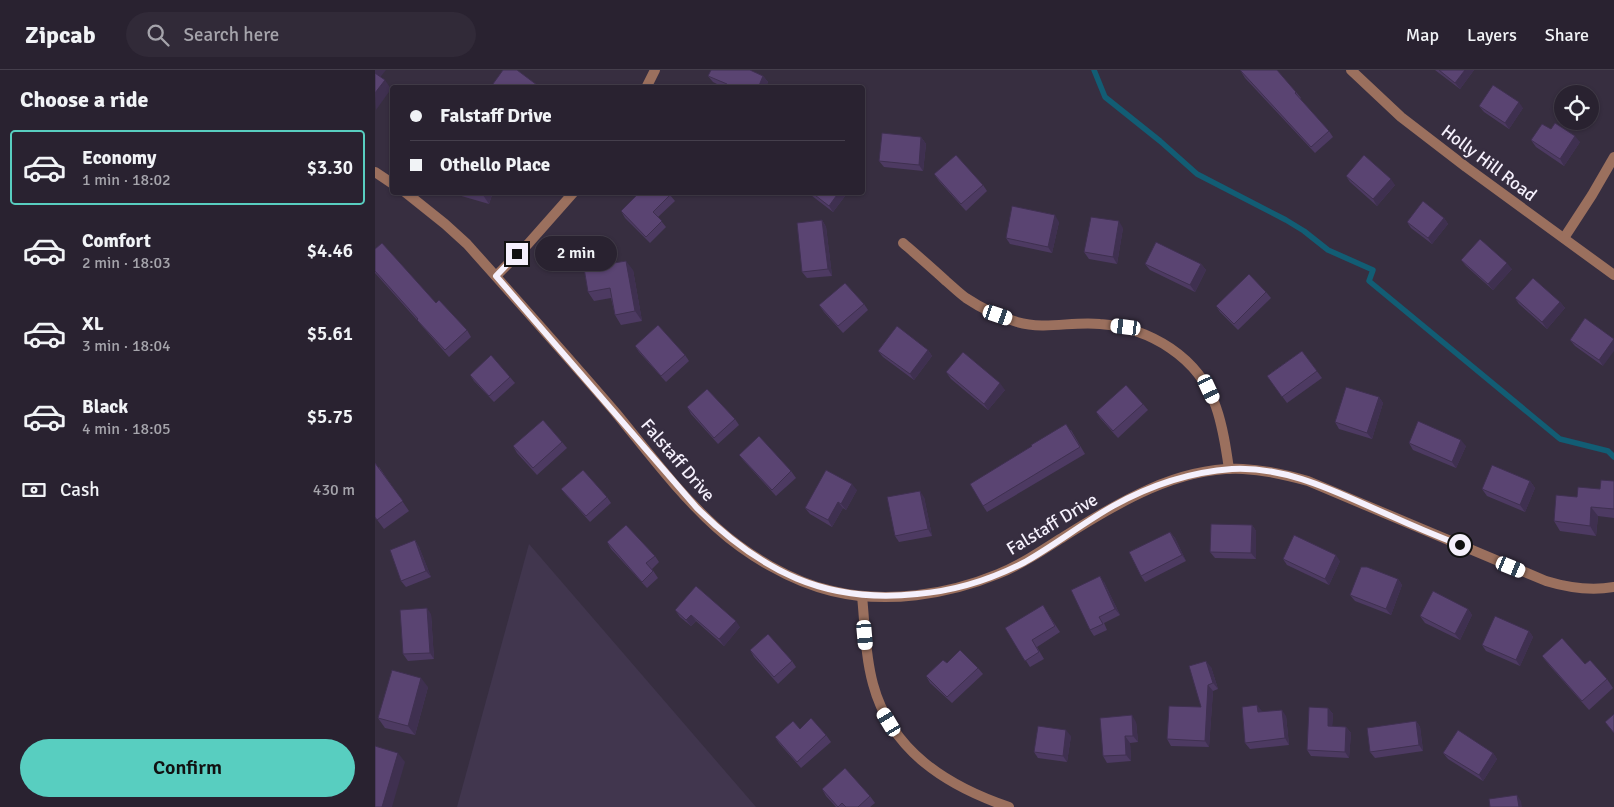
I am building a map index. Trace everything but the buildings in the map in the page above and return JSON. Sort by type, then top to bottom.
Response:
[{"type":"street","points":[[648,85],[655,70]]},
{"type":"street","name":"Holly Hill Road","points":[[1351,70],[1401,117],[1614,275]]},
{"type":"street","points":[[1564,238],[1592,195],[1614,156]]},
{"type":"street","points":[[375,172],[390,182]]},
{"type":"street","name":"Falstaff Drive","points":[[409,195],[467,244],[614,411],[690,501],[718,529],[773,567],[831,591],[862,596],[891,597],[932,593],[963,586],[1025,562],[1113,506],[1147,489],[1203,472],[1241,469],[1273,472],[1308,481],[1546,581],[1569,588],[1587,590],[1614,587]]},
{"type":"street","points":[[496,276],[528,244],[571,195]]},
{"type":"street","points":[[903,243],[965,298],[998,315],[1018,322],[1035,325],[1056,326],[1098,323],[1126,327],[1147,334],[1166,344],[1186,360],[1209,389],[1224,433],[1229,470]]},
{"type":"street","points":[[862,596],[867,655],[873,684],[882,710],[896,734],[915,755],[936,772],[985,799],[1009,807]]},
{"type":"shaded area","points":[[529,544],[756,807],[457,807]]},
{"type":"waterway","points":[[1094,70],[1105,97],[1160,141],[1197,174],[1286,220],[1304,231],[1328,250],[1373,270],[1369,281],[1560,439],[1608,451],[1614,457]]},
{"type":"route","points":[[517,254],[496,276],[697,508],[718,529],[773,567],[831,591],[862,596],[891,597],[932,593],[963,586],[1025,562],[1113,506],[1147,489],[1203,472],[1241,469],[1273,472],[1308,481],[1460,545]]}]
